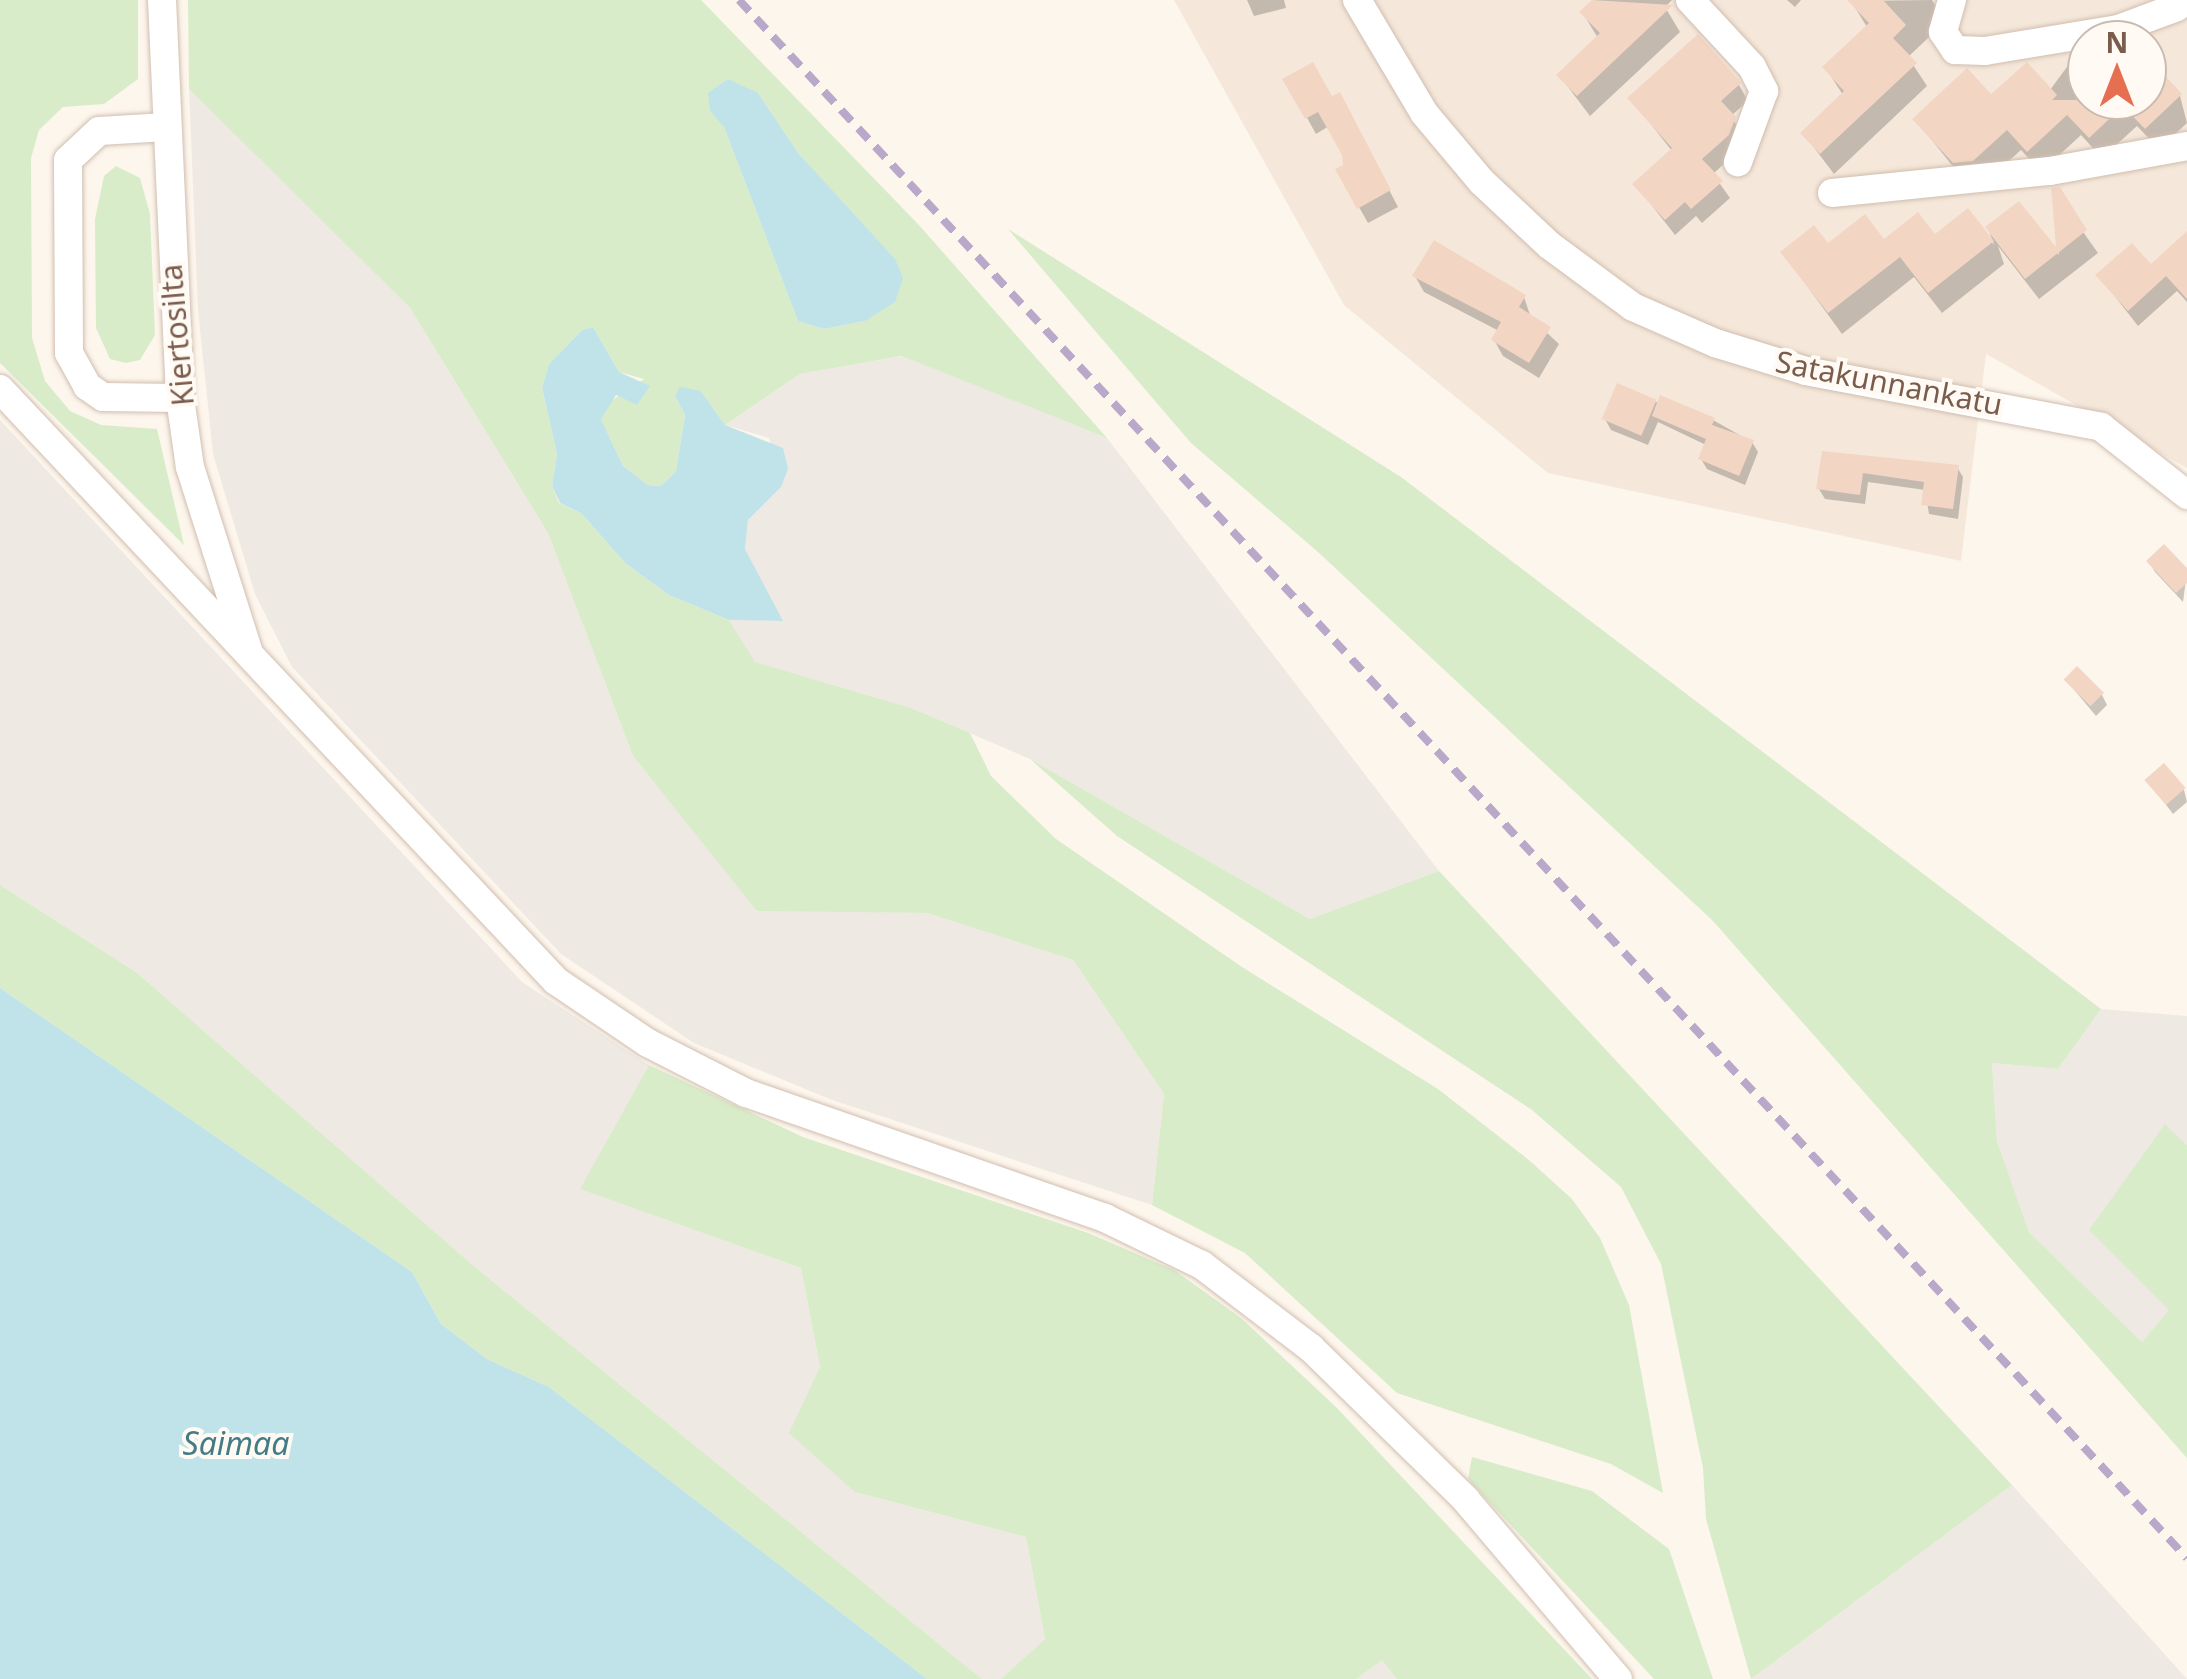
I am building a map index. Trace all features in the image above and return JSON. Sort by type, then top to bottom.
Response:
[{"type":"street","name":"Kiertosilta","points":[[162,0],[180,398],[190,468],[252,660]]},
{"type":"street","name":"Satakunnankatu","points":[[1357,0],[1413,98],[1482,182],[1549,245],[1633,306],[1714,343],[1806,371],[2101,427],[2187,495]]},
{"type":"street","points":[[1690,0],[1752,68],[1764,91],[1738,162]]},
{"type":"street","points":[[1952,0],[1943,32],[1955,50],[1985,51],[2118,29],[2178,8]]},
{"type":"street","points":[[166,127],[99,132],[68,160],[70,353],[87,386],[104,396],[180,398]]},
{"type":"street","points":[[1832,193],[2050,171],[2187,146]]},
{"type":"street","points":[[0,389],[556,982],[648,1042],[746,1092],[1105,1218],[1202,1265],[1311,1348],[1466,1500],[1618,1679]]},
{"type":"shaded area","points":[[1174,0],[2187,0],[2187,468],[1986,354],[1961,561],[1548,473],[1344,305]]},
{"type":"shaded area","points":[[189,89],[410,308],[548,533],[633,756],[757,910],[927,913],[1073,960],[1164,1094],[1152,1205],[832,1100],[694,1043],[561,954],[292,667],[255,594],[213,454],[198,310]]},
{"type":"shaded area","points":[[903,356],[1107,438],[1439,871],[1310,919],[1030,759],[911,708],[754,662],[729,620],[782,621],[745,549],[748,520],[781,487],[769,438],[725,425],[800,374]]},
{"type":"shaded area","points":[[0,420],[522,982],[649,1065],[581,1189],[801,1268],[820,1367],[855,1492],[1026,1537],[1045,1639],[1001,1679],[982,1679],[475,1267],[136,972],[0,885]]},
{"type":"shaded area","points":[[2101,1009],[2187,1016],[2187,1145],[2166,1125],[2169,1311],[2142,1342],[2029,1232],[1997,1141],[1992,1063],[2058,1069]]},
{"type":"shaded area","points":[[2012,1485],[2187,1679],[1751,1679]]},
{"type":"shaded area","points":[[1382,1659],[1397,1679],[1356,1679]]},
{"type":"green space","points":[[0,0],[138,0],[138,79],[104,104],[63,107],[39,130],[31,158],[32,338],[45,381],[70,411],[101,425],[157,429],[184,545],[0,363]]},
{"type":"green space","points":[[188,0],[701,0],[918,224],[1107,438],[902,356],[800,374],[725,425],[701,391],[675,396],[685,415],[676,471],[661,486],[648,485],[623,466],[601,419],[608,403],[644,379],[619,372],[593,327],[582,330],[549,364],[542,388],[557,454],[552,486],[559,503],[582,514],[625,563],[669,595],[729,620],[755,662],[911,708],[970,733],[991,776],[1056,839],[1242,967],[1438,1089],[1530,1161],[1572,1199],[1600,1238],[1629,1305],[1663,1493],[1611,1464],[1397,1393],[1245,1253],[1152,1205],[1164,1094],[1073,960],[927,913],[757,911],[633,756],[548,533],[410,308],[189,89]],"holes":[[[758,93],[799,154],[876,240],[865,321],[824,329],[798,321],[724,127]]]},
{"type":"green space","points":[[116,166],[140,178],[150,214],[155,335],[140,360],[126,363],[110,359],[96,328],[95,219],[104,176]]},
{"type":"green space","points":[[1008,229],[1401,477],[2101,1009],[2058,1069],[1992,1063],[1997,1141],[2029,1232],[2142,1342],[2169,1310],[2089,1230],[2165,1124],[2187,1145],[2187,1458],[1713,921],[1318,552],[1191,443]]},
{"type":"green space","points":[[1030,759],[1310,919],[1439,871],[2012,1485],[1751,1679],[1706,1519],[1703,1468],[1661,1264],[1621,1187],[1532,1110],[1117,836]]},
{"type":"green space","points":[[0,885],[136,972],[475,1267],[982,1679],[927,1679],[549,1387],[487,1359],[441,1324],[412,1272],[0,988]]},
{"type":"green space","points":[[649,1065],[803,1137],[1088,1233],[1174,1270],[1241,1318],[1337,1408],[1592,1679],[1397,1679],[1382,1660],[1356,1679],[1001,1679],[1045,1639],[1026,1537],[855,1492],[789,1433],[820,1367],[801,1268],[580,1189]]},
{"type":"green space","points":[[1472,1457],[1592,1491],[1669,1549],[1713,1679],[1654,1679],[1468,1479]]},
{"type":"water","points":[[728,79],[758,93],[799,154],[895,259],[903,278],[895,302],[865,321],[824,329],[798,321],[724,127],[710,111],[708,93]]},
{"type":"water","points":[[593,327],[619,372],[650,386],[637,405],[616,395],[601,419],[623,466],[648,485],[661,486],[676,471],[685,415],[675,396],[680,387],[701,391],[725,425],[783,448],[788,469],[781,487],[748,520],[745,549],[783,621],[729,620],[669,595],[625,563],[582,514],[560,503],[552,486],[557,454],[542,388],[549,364],[582,330]]},
{"type":"water","name":"Saimaa","points":[[0,988],[412,1272],[441,1324],[487,1359],[549,1387],[927,1679],[0,1679]]},
{"type":"building","points":[[1592,0],[1673,5],[1577,96],[1556,75],[1600,33],[1579,12]]},
{"type":"building","points":[[1847,0],[1883,0],[1906,25],[1893,38],[1917,63],[1820,154],[1800,133],[1844,91],[1822,67],[1869,23]]},
{"type":"building","points":[[1698,34],[1741,83],[1721,101],[1736,117],[1729,135],[1702,159],[1723,181],[1691,209],[1685,202],[1665,220],[1632,184],[1672,148],[1627,98]]},
{"type":"building","points":[[1313,62],[1332,96],[1340,92],[1391,190],[1357,209],[1335,169],[1343,165],[1342,155],[1318,112],[1305,119],[1282,79]]},
{"type":"building","points":[[2027,62],[2057,95],[2052,100],[2067,100],[2067,115],[2027,152],[2007,130],[1973,161],[1953,163],[1912,119],[1967,68],[1991,94]]},
{"type":"building","points":[[2167,78],[2182,94],[2167,108]]},
{"type":"building","points":[[2072,120],[2108,120],[2089,138]]},
{"type":"building","points":[[2136,120],[2155,120],[2145,129]]},
{"type":"building","points":[[2060,187],[2087,230],[2025,279],[1985,227],[2019,201],[2056,247],[2051,188]]},
{"type":"building","points":[[1968,208],[1994,241],[1928,293],[1900,257],[1828,313],[1780,252],[1814,225],[1828,243],[1865,214],[1884,239],[1918,212],[1935,234]]},
{"type":"building","points":[[2187,231],[2187,299],[2166,276],[2128,311],[2095,275],[2132,243],[2151,264]]},
{"type":"building","points":[[1434,240],[1526,295],[1519,307],[1551,327],[1529,363],[1491,340],[1501,322],[1412,276]]},
{"type":"building","points":[[1617,383],[1657,400],[1641,436],[1602,419]]},
{"type":"building","points":[[1660,395],[1715,418],[1712,425],[1754,440],[1739,476],[1698,459],[1706,439],[1652,416]]},
{"type":"building","points":[[1822,451],[1959,465],[1953,509],[1921,505],[1924,482],[1863,473],[1860,495],[1816,489]]},
{"type":"building","points":[[2164,544],[2187,568],[2187,583],[2176,593],[2146,561]]},
{"type":"building","points":[[2077,666],[2104,693],[2090,706],[2064,679]]},
{"type":"building","points":[[2164,763],[2186,788],[2166,805],[2144,780]]},
{"type":"railway","points":[[739,0],[2187,1558]]}]
